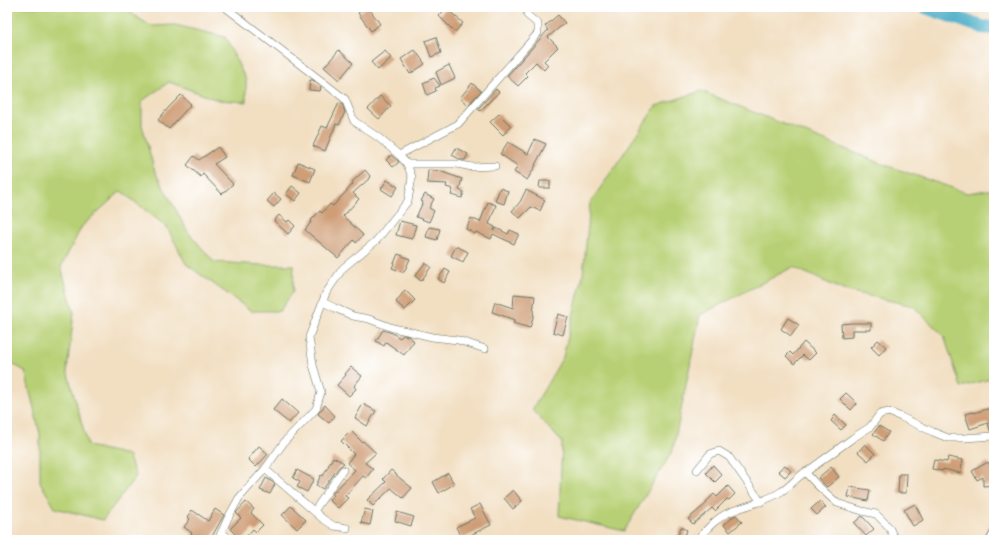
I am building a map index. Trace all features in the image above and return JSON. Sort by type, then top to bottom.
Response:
[{"type":"street","points":[[399,155],[458,124],[538,33],[538,24],[527,16],[528,7]]},
{"type":"street","points":[[218,540],[239,498],[265,469],[285,441],[316,409],[321,392],[313,366],[309,337],[326,293],[343,268],[376,241],[408,200],[412,177],[407,164],[399,155],[379,138],[354,121],[345,99],[339,93],[227,9]]},
{"type":"street","points":[[407,164],[457,164],[472,167],[494,166]]},
{"type":"street","points":[[323,302],[353,316],[369,319],[393,328],[432,337],[458,340],[485,349]]},
{"type":"street","points":[[697,540],[713,523],[729,512],[761,502],[782,491],[805,472],[870,427],[880,414],[889,412],[901,416],[948,438],[994,436]]},
{"type":"street","points":[[697,470],[710,454],[719,451],[729,457],[761,502]]},
{"type":"street","points":[[265,469],[334,526],[347,528]]},
{"type":"street","points":[[314,511],[343,470]]},
{"type":"street","points":[[805,472],[837,504],[876,514],[889,527],[895,540]]},
{"type":"street","points":[[222,532],[230,540]]},
{"type":"lane","points":[[988,540],[994,529]]},
{"type":"green space","points":[[7,7],[129,7],[132,14],[151,26],[175,25],[225,37],[246,80],[246,102],[218,100],[169,82],[142,101],[142,125],[155,172],[188,232],[214,262],[294,265],[293,291],[280,311],[251,311],[186,264],[167,227],[121,191],[82,226],[61,267],[74,313],[67,370],[88,446],[128,455],[136,476],[103,520],[55,508],[40,482],[40,434],[25,371],[7,361]]},
{"type":"green space","points":[[701,91],[885,165],[967,193],[994,189],[994,378],[961,387],[944,336],[913,306],[843,290],[793,267],[700,315],[673,450],[624,531],[559,516],[562,442],[532,410],[563,357],[583,275],[590,203],[656,106]]},
{"type":"building","points":[[368,7],[380,24],[371,31],[358,13]]},
{"type":"building","points":[[446,8],[463,23],[455,32],[439,16]]},
{"type":"building","points":[[558,15],[565,23],[548,37],[558,47],[544,61],[548,65],[544,70],[536,62],[525,73],[528,76],[518,86],[507,76],[548,30],[545,26]]},
{"type":"building","points":[[436,37],[441,53],[431,57],[425,41]]},
{"type":"building","points":[[339,50],[353,63],[339,80],[324,67]]},
{"type":"building","points":[[415,50],[425,64],[410,74],[401,59]]},
{"type":"building","points":[[385,51],[391,58],[378,70],[371,62]]},
{"type":"building","points":[[449,65],[455,78],[441,85],[436,72]]},
{"type":"building","points":[[434,78],[440,86],[435,88],[436,91],[427,95],[423,83]]},
{"type":"building","points":[[310,80],[313,80],[321,87],[320,91],[309,90]]},
{"type":"building","points":[[472,83],[481,91],[468,105],[460,98]]},
{"type":"building","points":[[496,89],[499,92],[480,111],[478,109]]},
{"type":"building","points":[[181,95],[191,104],[169,129],[158,120]]},
{"type":"building","points":[[380,96],[391,106],[379,119],[368,109]]},
{"type":"building","points":[[339,103],[342,104],[345,112],[339,125],[336,124],[325,151],[313,146],[322,126],[327,128]]},
{"type":"building","points":[[499,114],[511,126],[503,135],[490,122]]},
{"type":"building","points":[[535,139],[546,144],[527,180],[514,172],[518,166],[500,154],[508,142],[528,154]]},
{"type":"building","points":[[218,147],[225,157],[214,164],[233,184],[222,194],[203,174],[201,177],[187,165],[194,156],[199,160]]},
{"type":"building","points":[[456,148],[468,154],[465,160],[461,160],[452,155]]},
{"type":"building","points":[[391,155],[399,162],[393,167],[386,160]]},
{"type":"building","points":[[298,162],[315,169],[310,182],[293,175]]},
{"type":"building","points":[[365,170],[371,177],[353,193],[359,199],[343,216],[363,235],[356,243],[354,240],[338,258],[305,230],[312,221],[311,220],[320,211],[322,213],[330,204],[333,206],[353,184],[352,182]]},
{"type":"building","points":[[428,170],[442,171],[462,179],[459,190],[464,192],[462,198],[451,195],[453,189],[446,187],[447,184],[427,183]]},
{"type":"building","points":[[387,180],[398,187],[392,196],[381,189]]},
{"type":"building","points":[[540,181],[550,181],[550,188],[539,188]]},
{"type":"building","points":[[292,186],[301,193],[295,201],[286,194]]},
{"type":"building","points":[[500,188],[508,191],[504,204],[495,201]]},
{"type":"building","points":[[526,190],[545,200],[540,211],[531,207],[520,218],[512,211],[520,202]]},
{"type":"building","points":[[274,193],[281,199],[274,207],[267,201]]},
{"type":"building","points":[[425,194],[434,199],[429,208],[434,211],[429,222],[416,217]]},
{"type":"building","points":[[488,202],[496,205],[489,224],[495,227],[494,231],[496,228],[508,234],[510,230],[519,234],[514,244],[493,234],[491,239],[476,232],[475,234],[466,229],[471,218],[480,222]]},
{"type":"building","points":[[279,215],[287,222],[289,220],[295,226],[288,234],[274,221]]},
{"type":"building","points":[[400,221],[416,225],[412,239],[396,235]]},
{"type":"building","points":[[429,227],[440,229],[437,240],[426,237]]},
{"type":"building","points":[[456,246],[468,252],[463,262],[451,256]]},
{"type":"building","points":[[398,254],[410,259],[404,272],[392,268]]},
{"type":"building","points":[[425,263],[431,267],[421,281],[415,276]]},
{"type":"building","points":[[445,269],[450,272],[444,283],[438,279]]},
{"type":"building","points":[[405,290],[415,300],[405,310],[396,302]]},
{"type":"building","points":[[514,294],[535,296],[534,314],[530,328],[513,323],[515,320],[492,312],[495,302],[513,308]]},
{"type":"building","points":[[558,314],[568,317],[563,335],[553,332]]},
{"type":"building","points":[[788,318],[799,325],[791,336],[781,329]]},
{"type":"building","points":[[871,323],[871,330],[852,330],[852,337],[842,338],[841,324]]},
{"type":"building","points":[[383,330],[400,338],[403,335],[408,336],[414,341],[404,355],[386,342],[384,346],[376,341]]},
{"type":"building","points":[[878,340],[886,347],[879,355],[871,347]]},
{"type":"building","points":[[804,342],[816,353],[809,360],[803,355],[794,364],[786,356],[790,352],[793,355]]},
{"type":"building","points":[[351,367],[362,376],[354,386],[356,389],[349,396],[337,385]]},
{"type":"building","points":[[846,393],[857,403],[851,410],[840,399]]},
{"type":"building","points":[[282,399],[298,413],[289,423],[273,410]]},
{"type":"building","points":[[363,404],[376,411],[367,426],[355,418]]},
{"type":"building","points":[[325,405],[335,416],[329,423],[318,414]]},
{"type":"building","points":[[994,407],[994,431],[990,431],[988,423],[970,429],[965,414]]},
{"type":"building","points":[[835,415],[846,425],[841,430],[831,421]]},
{"type":"building","points":[[879,426],[889,432],[883,441],[873,434]]},
{"type":"building","points":[[351,431],[376,453],[365,463],[373,469],[366,478],[363,476],[345,496],[348,498],[338,508],[329,500],[334,495],[332,494],[355,470],[347,463],[354,454],[341,441]]},
{"type":"building","points":[[865,444],[875,454],[868,461],[858,452]]},
{"type":"building","points":[[259,446],[268,454],[256,467],[248,459]]},
{"type":"building","points":[[333,457],[344,463],[339,467],[323,489],[316,485],[321,475],[323,476]]},
{"type":"building","points":[[948,457],[963,460],[960,473],[943,469],[943,471],[932,469],[934,460],[947,462]]},
{"type":"building","points":[[988,462],[994,473],[994,485],[983,486],[983,477],[977,480],[972,471]]},
{"type":"building","points":[[713,465],[722,475],[715,482],[706,473]]},
{"type":"building","points":[[785,465],[791,471],[785,477],[778,471]]},
{"type":"building","points":[[831,467],[839,477],[827,487],[818,478]]},
{"type":"building","points":[[297,470],[314,479],[307,492],[297,487],[300,482],[293,478]]},
{"type":"building","points":[[391,470],[412,488],[403,498],[391,488],[373,506],[367,500],[386,482],[383,479]]},
{"type":"building","points":[[448,473],[454,484],[439,493],[433,482]]},
{"type":"building","points":[[899,474],[907,474],[906,493],[898,493]]},
{"type":"building","points":[[266,478],[275,484],[270,494],[260,490]]},
{"type":"building","points":[[728,486],[735,494],[729,500],[727,499],[715,511],[712,508],[693,524],[688,519],[707,503],[706,502],[714,494],[717,497]]},
{"type":"building","points":[[850,487],[870,490],[868,501],[848,497]]},
{"type":"building","points":[[513,490],[522,501],[513,509],[504,498]]},
{"type":"building","points":[[820,501],[826,507],[817,515],[811,509]]},
{"type":"building","points":[[246,502],[254,509],[251,513],[263,525],[256,532],[253,529],[243,540],[241,540],[230,529],[241,518],[236,513]]},
{"type":"building","points":[[480,504],[491,525],[462,539],[456,527],[475,518],[470,509]]},
{"type":"building","points":[[915,504],[923,520],[913,526],[904,510]]},
{"type":"building","points":[[291,506],[306,520],[297,529],[282,515]]},
{"type":"building","points":[[215,509],[224,515],[210,540],[205,540],[198,536],[196,539],[191,534],[192,533],[184,527],[190,519],[188,517],[192,510],[208,521]]},
{"type":"building","points":[[365,509],[373,511],[370,525],[361,523]]},
{"type":"building","points":[[397,512],[414,517],[411,526],[395,521]]},
{"type":"building","points":[[736,515],[742,522],[730,532],[724,525]]},
{"type":"building","points":[[862,516],[874,529],[866,536],[854,523]]},
{"type":"building","points":[[681,527],[687,530],[683,540],[676,540]]},
{"type":"waterway","points":[[925,7],[982,27],[994,28]]}]
